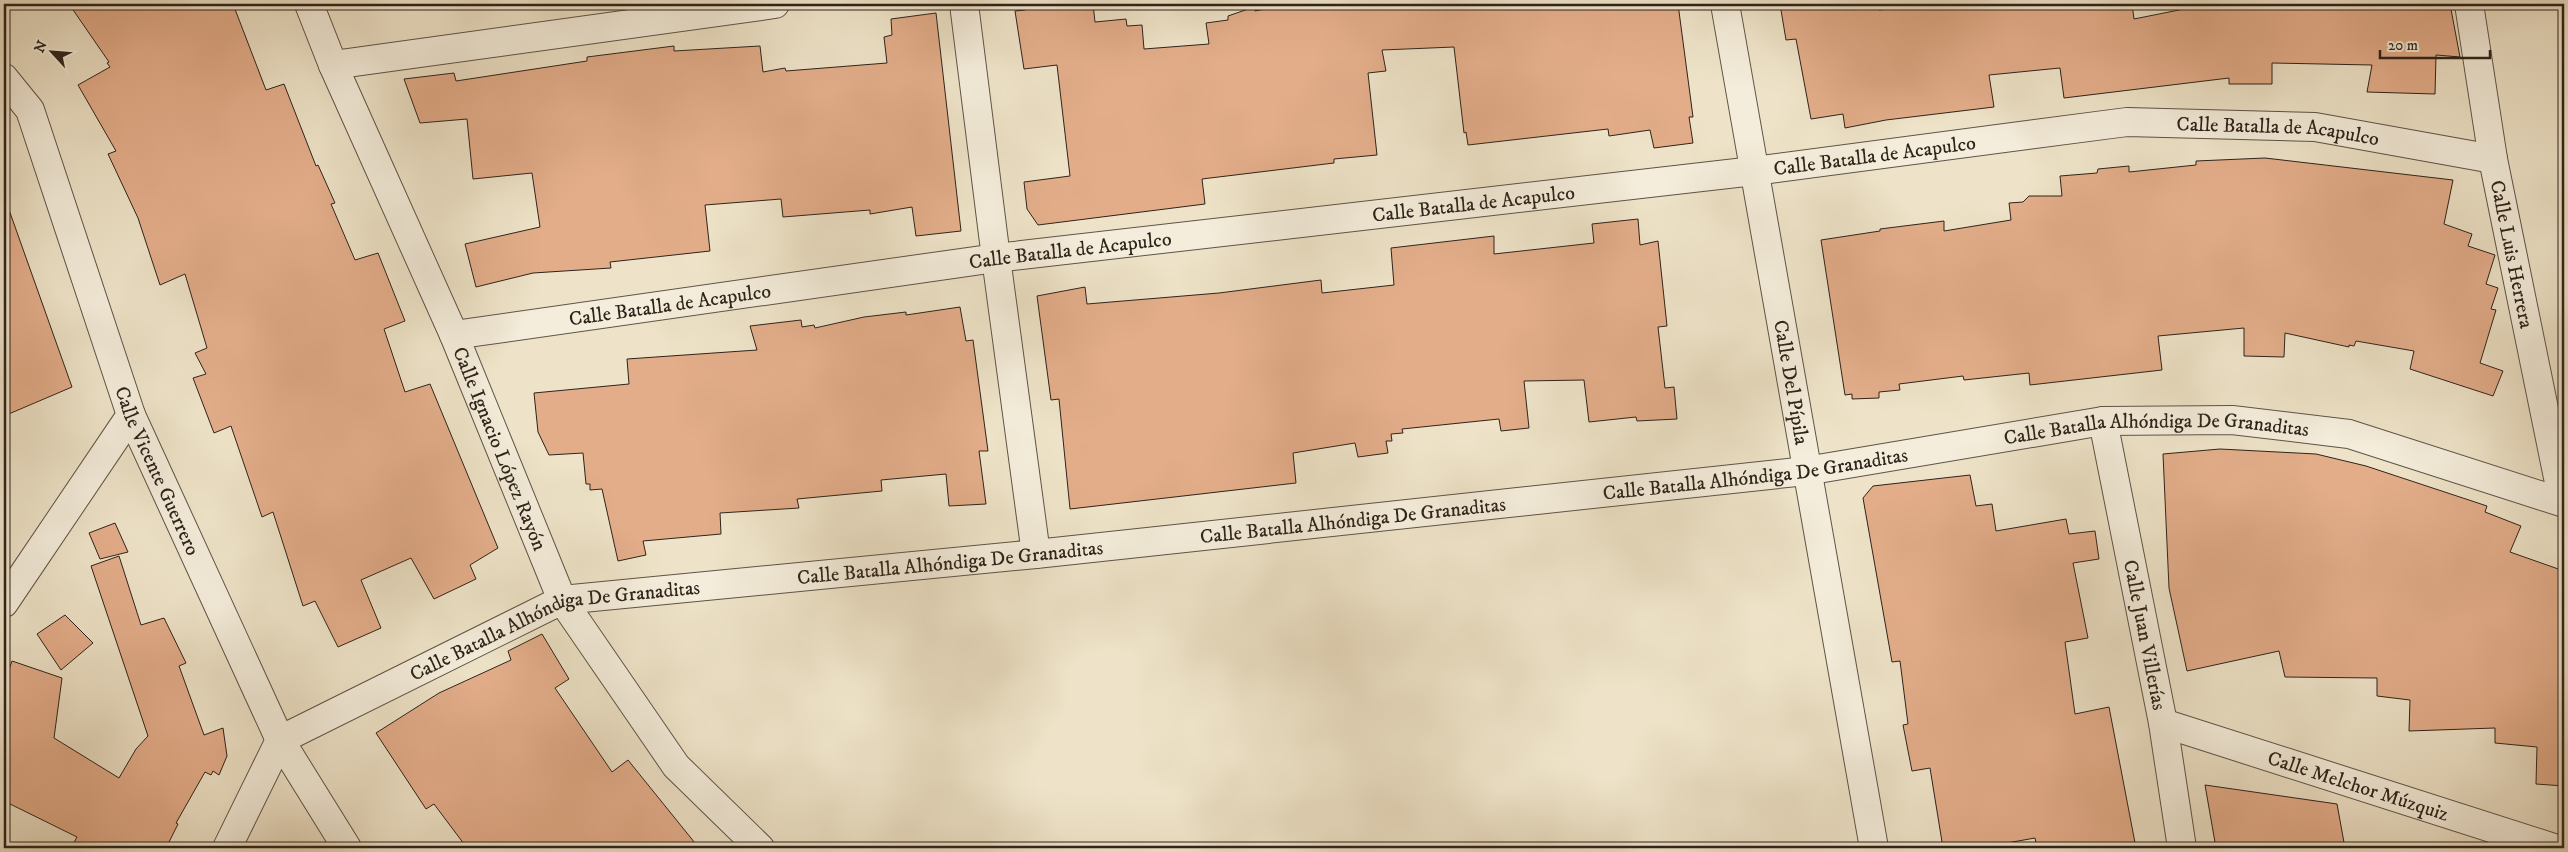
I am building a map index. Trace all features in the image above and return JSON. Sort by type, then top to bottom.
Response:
[{"type":"street","name":"Calle Ignacio López Rayón","points":[[309,4],[333,64],[454,335],[562,600],[676,766],[760,848]]},
{"type":"street","points":[[333,64],[775,4]]},
{"type":"street","points":[[964,4],[1036,554]]},
{"type":"street","name":"Calle Del Pípila","points":[[1724,4],[1874,848]]},
{"type":"street","name":"Calle Luis Herrera","points":[[2469,4],[2493,159],[2564,502]]},
{"type":"street","name":"Calle Vicente Guerrero","points":[[4,78],[30,110],[131,415],[280,740],[347,848]]},
{"type":"street","name":"Calle Batalla de Acapulco","points":[[454,335],[996,258],[1754,171],[2127,122],[2315,127],[2493,159]]},
{"type":"street","points":[[4,603],[131,415]]},
{"type":"street","name":"Calle Batalla Alhóndiga De Granaditas","points":[[280,740],[562,600],[1036,554],[1806,471],[2103,421],[2232,420],[2350,434],[2564,502]]},
{"type":"street","name":"Calle Juan Villerías","points":[[2103,421],[2163,722],[2182,848]]},
{"type":"street","name":"Calle Melchor Múzquiz","points":[[2163,722],[2554,848]]},
{"type":"street","points":[[227,848],[280,740]]},
{"type":"building","points":[[69,4],[233,4],[266,90],[284,84],[316,166],[318,165],[335,203],[331,204],[355,260],[378,253],[405,321],[384,329],[405,392],[430,384],[498,548],[470,565],[476,579],[434,599],[411,558],[361,580],[381,628],[338,647],[315,601],[303,606],[273,512],[262,517],[231,426],[214,433],[193,378],[206,374],[195,353],[207,348],[185,274],[160,285],[138,218],[108,154],[116,151],[78,85],[110,67],[107,63],[109,62]]},
{"type":"building","points":[[1024,4],[1093,4],[1095,22],[1126,19],[1127,26],[1142,25],[1144,49],[1209,44],[1206,23],[1228,20],[1228,16],[1254,7],[1255,11],[1289,4],[1678,4],[1693,117],[1689,117],[1693,143],[1654,148],[1650,130],[1609,136],[1608,129],[1468,145],[1466,132],[1464,133],[1454,47],[1382,50],[1386,71],[1368,73],[1377,155],[1334,159],[1334,163],[1202,179],[1205,204],[1038,225],[1027,209],[1024,182],[1070,176],[1057,65],[1024,69],[1015,11],[1025,10]]},
{"type":"building","points":[[1780,4],[1879,4],[1879,10],[1936,4],[2132,4],[2134,19],[2194,7],[2195,4],[2450,4],[2460,57],[2436,55],[2435,94],[2367,92],[2372,65],[2272,63],[2272,84],[2229,84],[2229,78],[2064,98],[2060,68],[1989,75],[1994,107],[1886,120],[1845,128],[1843,114],[1811,119],[1796,39],[1786,40]]},
{"type":"building","points":[[936,13],[961,231],[916,236],[912,207],[870,214],[870,210],[783,217],[781,199],[705,205],[710,251],[610,262],[611,268],[533,273],[476,287],[465,244],[540,227],[532,173],[473,179],[467,119],[420,123],[404,79],[454,73],[456,81],[587,61],[587,57],[674,46],[674,51],[760,46],[763,72],[785,68],[786,71],[887,63],[884,37],[892,35],[891,19]]},
{"type":"building","points":[[2265,158],[2453,180],[2444,224],[2472,234],[2468,246],[2495,255],[2486,284],[2498,288],[2491,309],[2496,310],[2480,363],[2503,371],[2493,396],[2410,369],[2414,351],[2356,341],[2354,346],[2349,345],[2349,347],[2285,333],[2284,357],[2244,356],[2244,328],[2158,336],[2162,370],[2030,385],[2029,373],[1964,380],[1963,376],[1899,384],[1900,390],[1879,392],[1879,398],[1852,399],[1852,394],[1845,395],[1821,240],[1880,231],[1880,229],[1944,221],[1944,231],[2011,220],[2009,203],[2023,202],[2029,196],[2062,196],[2060,176],[2097,173],[2098,169],[2129,166],[2129,172],[2196,165],[2196,161]]},
{"type":"building","points":[[8,207],[72,387],[4,416],[4,208]]},
{"type":"building","points":[[1638,219],[1640,245],[1658,241],[1667,326],[1658,327],[1665,388],[1674,387],[1677,419],[1637,421],[1636,417],[1589,422],[1584,380],[1524,381],[1529,428],[1501,431],[1499,419],[1402,429],[1403,433],[1391,434],[1392,441],[1386,441],[1388,453],[1358,457],[1355,443],[1293,453],[1296,483],[1070,509],[1059,399],[1051,400],[1037,296],[1085,287],[1087,304],[1219,293],[1321,280],[1322,293],[1394,285],[1391,248],[1494,236],[1494,254],[1594,243],[1592,224]]},
{"type":"building","points":[[960,307],[966,341],[973,340],[988,451],[979,451],[986,504],[949,506],[946,474],[881,480],[882,491],[797,499],[799,508],[720,513],[721,534],[643,541],[646,555],[618,561],[602,489],[590,490],[590,484],[586,484],[583,453],[549,455],[538,432],[534,393],[629,384],[627,359],[757,350],[750,326],[801,320],[802,327],[814,325],[815,328],[864,317],[906,312],[906,315]]},
{"type":"building","points":[[2220,449],[2316,454],[2366,466],[2487,506],[2485,512],[2521,526],[2510,552],[2564,571],[2564,786],[2536,784],[2537,747],[2495,743],[2495,728],[2409,731],[2410,700],[2377,696],[2377,678],[2285,677],[2279,651],[2187,671],[2169,588],[2163,454]]},
{"type":"building","points":[[1970,475],[1976,506],[1992,504],[1996,531],[2066,519],[2069,534],[2095,531],[2099,559],[2073,563],[2088,638],[2065,642],[2075,714],[2109,707],[2136,848],[2037,848],[2035,838],[1979,848],[1943,848],[1930,768],[1912,771],[1903,725],[1908,724],[1900,661],[1892,662],[1863,498],[1873,486]]},
{"type":"building","points":[[115,523],[128,552],[100,559],[89,533]]},
{"type":"building","points":[[119,556],[141,625],[164,618],[186,663],[179,666],[204,735],[223,728],[227,756],[219,775],[213,771],[211,775],[205,772],[176,823],[178,824],[166,848],[71,848],[77,837],[4,801],[4,683],[12,661],[62,678],[54,738],[119,778],[136,749],[148,736],[91,566]]},
{"type":"building","points":[[65,615],[93,643],[61,670],[37,634]]},
{"type":"building","points":[[542,634],[569,679],[555,688],[612,772],[628,760],[699,848],[467,848],[434,804],[426,809],[376,733],[439,693],[511,660],[508,651]]},
{"type":"building","points":[[2205,785],[2337,804],[2345,848],[2216,848]]}]
